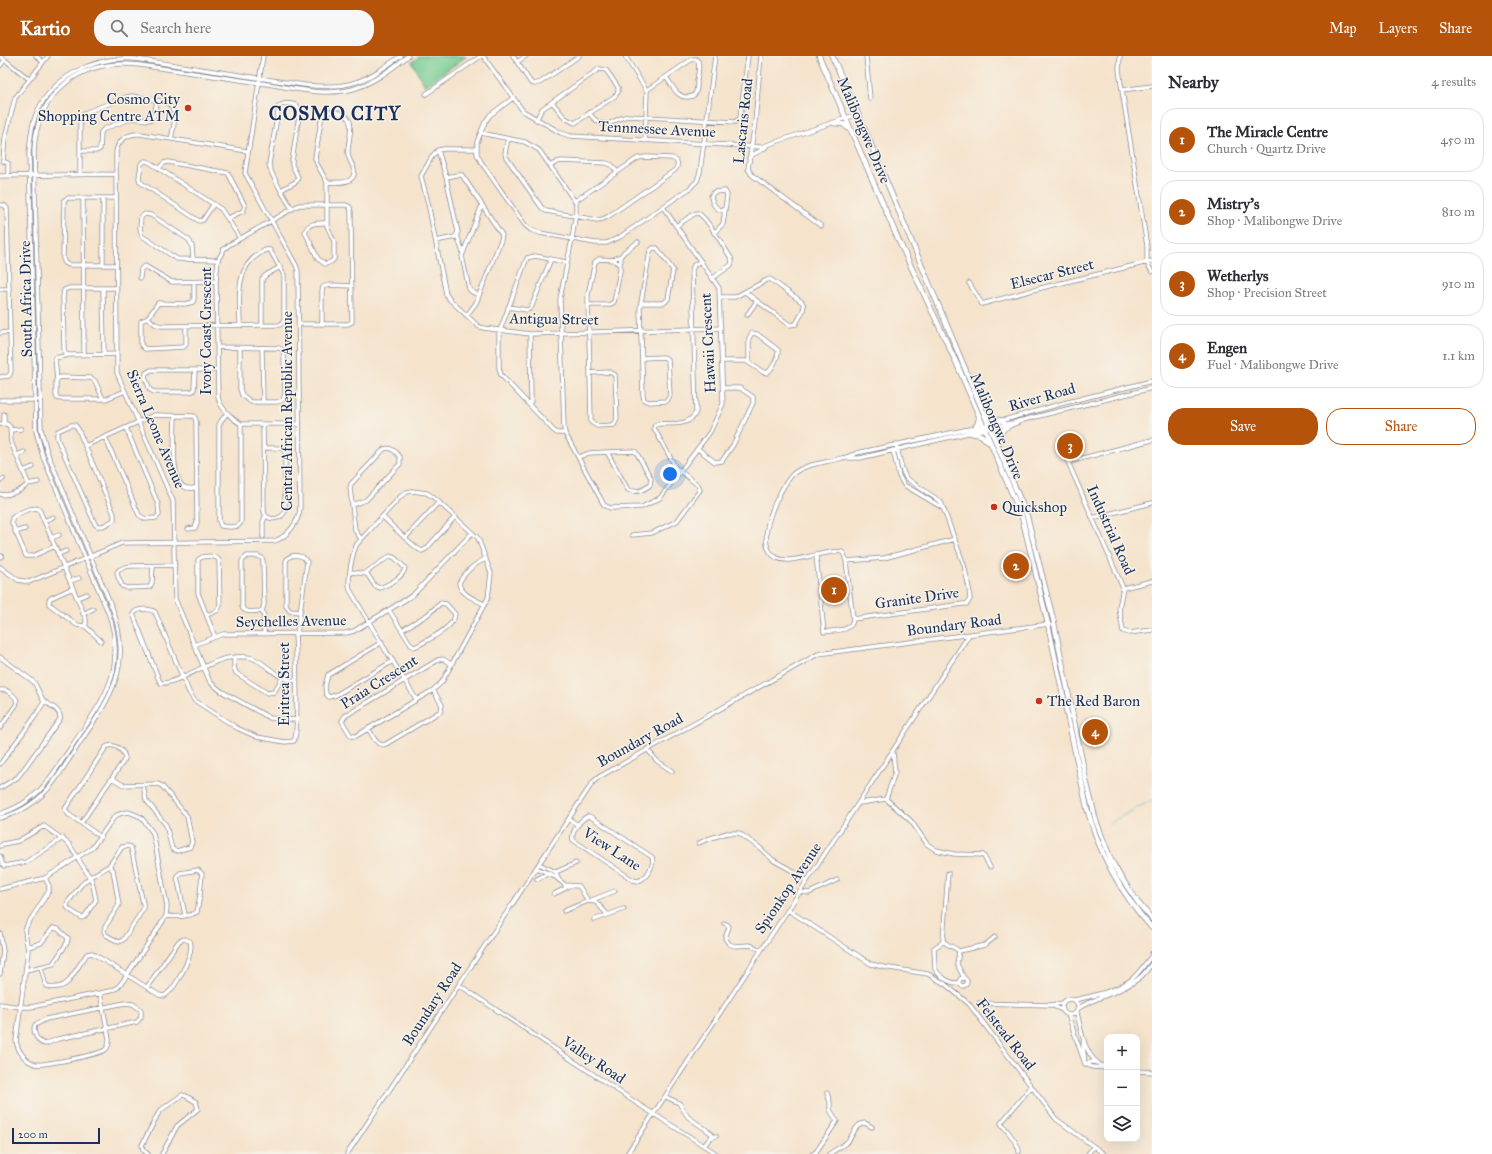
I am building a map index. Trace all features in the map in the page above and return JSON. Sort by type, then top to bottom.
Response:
[{"type":"main road","name":"Malibongwe Drive","points":[[819,56],[898,239],[957,364],[1008,481],[1026,532],[1048,624],[1090,822],[1099,846],[1115,878],[1135,908],[1152,928]]},
{"type":"main road","name":"Malibongwe Drive","points":[[832,56],[1028,516],[1054,623],[1096,822],[1111,860],[1120,876],[1139,904],[1152,919]]},
{"type":"main road","points":[[832,123],[843,124],[852,131]]},
{"type":"main road","points":[[984,410],[992,418],[1004,421]]},
{"type":"main road","points":[[976,426],[979,416]]},
{"type":"main road","points":[[999,447],[999,435],[1002,429],[1020,421]]},
{"type":"main road","points":[[971,433],[984,436],[994,449]]},
{"type":"street","points":[[0,56],[29,79]]},
{"type":"street","points":[[36,56],[43,62]]},
{"type":"street","points":[[8,176],[8,163],[2,161],[5,138],[15,98],[48,56]]},
{"type":"street","name":"Central African Republic Avenue","points":[[0,567],[18,580],[27,582],[87,559],[122,543],[271,541],[282,537],[297,522],[300,513],[299,324],[297,268],[245,173],[247,151],[263,56]]},
{"type":"street","name":"South Africa Drive","points":[[0,814],[23,804],[44,786],[97,708],[109,684],[115,656],[112,625],[108,612],[41,450],[36,431],[29,153],[30,138],[37,113],[50,93],[68,76],[87,65],[106,60],[125,58],[331,87],[347,85],[372,76],[401,56]]},
{"type":"street","name":"South Africa Drive","points":[[0,818],[17,813],[26,808],[49,788],[102,711],[112,692],[119,663],[120,647],[118,629],[112,607],[45,446],[41,429],[34,140],[41,117],[51,98],[65,83],[83,72],[106,64],[126,63],[319,91],[346,90],[360,87],[376,79],[408,56]]},
{"type":"street","points":[[426,94],[482,56]]},
{"type":"street","name":"Tennnessee Avenue","points":[[482,56],[523,111],[536,120],[570,136],[766,147],[858,114]]},
{"type":"street","points":[[513,56],[531,83],[536,84],[579,56]]},
{"type":"street","points":[[517,62],[526,56]]},
{"type":"street","points":[[625,56],[647,90],[645,141]]},
{"type":"street","points":[[513,98],[489,116],[477,139],[476,149],[484,166],[527,227],[536,232],[598,244],[608,243],[620,237],[691,187],[697,181],[700,172],[715,56]]},
{"type":"street","points":[[589,113],[596,122],[605,124],[611,124],[626,117],[733,122],[739,119],[748,56]]},
{"type":"street","name":"Lascaris Road","points":[[761,56],[755,122],[750,147],[748,169],[751,174],[821,226]]},
{"type":"street","points":[[866,56],[870,99]]},
{"type":"street","points":[[1120,56],[1119,69],[1148,256],[1147,262],[1152,272]]},
{"type":"street","points":[[647,90],[692,59],[696,59],[698,61],[699,66],[696,90],[695,95],[692,97],[679,95],[666,77]]},
{"type":"street","points":[[0,66],[5,60]]},
{"type":"street","points":[[536,120],[542,109],[597,70],[606,70],[618,88],[618,92],[615,96],[578,122],[572,122],[565,118],[552,102]]},
{"type":"street","points":[[1122,90],[1152,86]]},
{"type":"street","points":[[80,174],[80,119],[84,115],[129,96],[166,102],[170,105],[174,110],[175,119],[172,139]]},
{"type":"street","points":[[80,151],[96,151],[100,149],[101,132],[104,129],[132,118],[147,120],[152,119],[157,101]]},
{"type":"street","points":[[281,190],[297,181],[298,177],[292,165],[292,161],[300,109],[294,104],[284,104],[279,106],[270,159],[270,169],[281,190],[292,209]]},
{"type":"street","points":[[327,182],[349,181],[354,172],[348,154],[350,123],[348,117],[342,113],[328,111],[324,112],[322,116],[315,158],[327,182],[327,223],[328,230],[334,241],[333,260],[326,264],[318,259],[305,232],[306,228],[312,224],[327,223]]},
{"type":"street","points":[[481,133],[526,142],[536,148],[541,152],[575,201],[636,159],[642,157],[674,159],[677,164],[675,170],[605,218],[599,220],[542,208],[506,157],[505,153],[508,139]]},
{"type":"street","name":"Sierra Leone Avenue","points":[[247,151],[140,134],[127,136],[120,142],[116,150],[117,373],[173,501],[175,599],[213,686],[255,710],[275,719],[296,720]]},
{"type":"street","points":[[749,158],[752,154],[762,151],[766,147]]},
{"type":"street","points":[[463,253],[457,235],[458,230],[446,177],[438,150],[476,149]]},
{"type":"street","name":"Antigua Street","points":[[438,150],[433,155],[421,176],[446,294],[450,300],[479,327],[530,334],[721,328]]},
{"type":"street","points":[[550,166],[561,161],[606,163],[612,165],[617,172]]},
{"type":"street","points":[[214,205],[205,218],[199,221],[140,182],[139,166],[142,162],[149,162],[221,209],[240,238]]},
{"type":"street","points":[[159,168],[166,162],[228,173],[245,206],[243,211],[228,218]]},
{"type":"street","points":[[0,176],[116,174]]},
{"type":"street","points":[[446,177],[457,174],[462,175],[501,232],[502,236],[479,295],[467,316]]},
{"type":"street","points":[[714,233],[723,224],[725,211],[727,192],[719,190],[714,192],[711,196],[713,204],[718,209],[725,211]]},
{"type":"street","points":[[116,198],[68,198],[64,200],[63,252],[64,262],[66,265],[116,265]]},
{"type":"street","points":[[82,198],[84,355]]},
{"type":"street","points":[[103,198],[103,265]]},
{"type":"street","name":"Hawaii Crescent","points":[[575,201],[576,208],[572,239],[566,262],[560,299],[564,426],[565,433],[604,504],[610,508],[647,505],[661,497],[711,430],[722,407],[723,388],[720,297],[718,287],[701,260],[663,207]]},
{"type":"street","name":"Ivory Coast Crescent","points":[[241,424],[228,413],[218,400],[218,326],[216,281],[218,260],[226,247],[270,220],[302,204],[346,205],[351,210],[352,323],[322,324]]},
{"type":"street","points":[[479,295],[470,291],[468,288],[462,258],[482,204]]},
{"type":"street","points":[[0,205],[4,205],[7,208],[11,373],[7,376],[0,377]]},
{"type":"street","points":[[676,226],[694,214],[698,213],[702,216],[731,258],[732,262],[731,265],[713,278]]},
{"type":"street","points":[[193,259],[192,246],[189,240],[151,215],[145,214],[141,217],[140,228],[142,236],[177,259],[218,260]]},
{"type":"street","points":[[436,242],[453,238],[457,235]]},
{"type":"street","points":[[615,260],[638,242]]},
{"type":"street","points":[[641,303],[664,303],[668,299],[673,269],[657,248],[652,248],[650,251],[641,303],[641,331],[642,358],[644,400],[649,402],[667,401],[670,395],[667,359],[642,358]]},
{"type":"street","points":[[148,318],[158,326],[280,325],[284,321],[284,275],[272,252],[268,249],[259,253],[250,260],[240,279],[240,325]]},
{"type":"street","points":[[565,433],[555,432],[503,377],[500,372],[499,334],[528,257],[535,256],[566,262]]},
{"type":"street","points":[[1148,256],[1152,261]]},
{"type":"street","points":[[588,305],[609,305],[614,302],[620,271],[620,257]]},
{"type":"street","points":[[508,307],[527,310],[531,308],[551,259]]},
{"type":"street","points":[[590,373],[613,372],[615,375],[617,419],[616,423],[614,424],[597,426],[591,422],[588,294],[595,262],[599,259],[615,260],[620,262]]},
{"type":"street","points":[[632,535],[654,533],[676,521],[698,493],[700,488],[675,467],[654,428],[655,425],[658,424],[686,423],[696,414],[692,270],[693,266],[701,260]]},
{"type":"street","name":"Elsecar Street","points":[[968,283],[982,304],[1152,261]]},
{"type":"street","points":[[140,278],[141,269],[145,266],[172,282],[216,281]]},
{"type":"street","points":[[262,325],[262,279],[280,267]]},
{"type":"street","points":[[720,297],[734,297],[770,279],[802,302],[804,306],[796,324],[792,326],[745,292]]},
{"type":"street","points":[[186,326],[186,342],[184,347],[179,349],[144,349],[141,345],[140,325],[143,320],[148,318],[158,303],[185,304],[193,302],[194,282]]},
{"type":"street","points":[[299,324],[322,324],[323,287],[329,285],[352,286]]},
{"type":"street","points":[[69,355],[65,353],[64,349],[64,292],[66,288],[117,288]]},
{"type":"street","points":[[103,288],[104,354]]},
{"type":"street","points":[[0,289],[8,289]]},
{"type":"street","points":[[746,315],[757,301]]},
{"type":"street","points":[[0,333],[10,332]]},
{"type":"street","points":[[722,361],[749,361],[763,372],[768,372],[778,355],[778,350],[757,334],[752,333],[749,338],[749,361]]},
{"type":"street","points":[[529,404],[531,401],[530,334]]},
{"type":"street","points":[[218,347],[279,348],[283,350],[285,397],[282,401],[249,402],[241,393],[240,348]]},
{"type":"street","points":[[262,348],[262,402]]},
{"type":"street","points":[[117,354],[69,355],[55,358],[56,395],[60,399],[103,399],[110,398],[125,391]]},
{"type":"street","points":[[195,370],[194,389],[193,391],[188,392],[152,392],[145,377],[146,373],[151,370],[195,370],[217,370]]},
{"type":"street","points":[[56,380],[63,377],[91,378],[95,381],[103,399]]},
{"type":"street","name":"River Road","points":[[844,458],[860,458],[971,433],[1004,421],[1064,403],[1152,380]]},
{"type":"street","points":[[698,449],[715,462],[722,461],[735,442],[753,403],[753,397],[741,388],[723,388]]},
{"type":"street","name":"River Road","points":[[990,426],[1020,421],[1152,388]]},
{"type":"street","points":[[0,400],[40,400]]},
{"type":"street","points":[[228,413],[219,425],[219,521],[221,526],[224,527],[238,526],[241,522],[241,424],[299,424]]},
{"type":"street","points":[[4,414],[2,424],[9,426],[11,430],[11,442],[28,484]]},
{"type":"street","points":[[85,446],[156,415],[192,415],[196,419],[197,523],[195,528],[188,529]]},
{"type":"street","points":[[175,415],[175,469],[183,486],[186,488],[196,488]]},
{"type":"street","points":[[71,425],[75,425],[85,446],[115,516],[113,521],[101,526],[94,524],[58,438],[57,432],[71,425]]},
{"type":"street","points":[[263,425],[265,517],[263,522],[263,537]]},
{"type":"street","name":"River Road","points":[[844,458],[857,453],[894,444],[976,426],[984,428]]},
{"type":"street","points":[[105,436],[139,515],[145,519],[157,518],[159,515],[158,504],[126,428]]},
{"type":"street","points":[[11,430],[22,429]]},
{"type":"street","name":"Industrial Road","points":[[1152,440],[1068,462],[1123,588],[1119,608],[1123,631],[1129,633],[1152,630]]},
{"type":"street","points":[[894,444],[893,450],[899,476],[904,485],[943,508]]},
{"type":"street","name":"Granite Drive","points":[[853,619],[967,604],[970,599],[964,565],[941,502],[906,478],[902,469],[898,449],[894,444]]},
{"type":"street","points":[[263,448],[281,448],[285,453],[285,513],[279,518],[265,517]]},
{"type":"street","points":[[352,505],[366,500],[400,464],[400,457],[391,448],[384,449],[351,485],[352,505],[355,530],[361,539]]},
{"type":"street","points":[[579,457],[589,452],[633,451],[636,452],[651,478],[650,485],[641,490],[628,490],[607,452]]},
{"type":"street","points":[[17,455],[24,452]]},
{"type":"street","points":[[816,555],[824,632],[849,628],[852,625],[853,619],[846,561],[842,552],[838,551],[787,559],[778,558],[770,553],[766,542],[768,521],[773,505],[794,474],[805,468],[844,458]]},
{"type":"street","points":[[23,471],[33,466]]},
{"type":"street","points":[[0,494],[7,495],[23,488],[28,484],[38,482]]},
{"type":"street","points":[[416,699],[350,589],[349,583],[355,548],[361,539],[402,496],[409,491],[427,493],[439,502],[479,540],[491,577],[488,596],[441,684],[368,728],[378,744],[381,746],[386,744],[441,711],[442,705],[433,690]]},
{"type":"street","points":[[406,537],[439,502]]},
{"type":"street","points":[[1092,518],[1152,503]]},
{"type":"street","points":[[55,546],[33,556],[27,556],[24,553],[15,532],[12,522],[13,517],[33,508],[39,509],[59,554],[84,614],[86,621],[84,625]]},
{"type":"street","points":[[44,521],[53,517]]},
{"type":"street","points":[[382,517],[406,537],[417,549],[424,551],[455,517]]},
{"type":"street","points":[[15,532],[25,529]]},
{"type":"street","name":"Seychelles Avenue","points":[[194,645],[223,634],[348,633],[357,630],[419,591],[472,533]]},
{"type":"street","points":[[51,538],[59,535]]},
{"type":"street","points":[[846,561],[884,558],[955,539]]},
{"type":"street","points":[[59,554],[66,551]]},
{"type":"street","points":[[262,611],[247,611],[242,607],[242,561],[247,556],[258,556],[262,558],[263,561],[264,605],[262,611],[264,616],[264,634]]},
{"type":"street","name":"Eritrea Street","points":[[182,676],[191,697],[194,700],[237,728],[257,737],[293,742],[296,737],[296,634],[300,612],[306,560],[302,556],[291,556],[288,557],[286,561],[286,606],[289,610],[300,612]]},
{"type":"street","points":[[351,572],[365,573],[390,556],[395,558],[405,568],[404,572],[400,576],[380,588],[375,586],[365,573]]},
{"type":"street","points":[[207,615],[218,610],[220,606],[219,560],[215,557],[201,557],[198,562],[198,593],[215,636]]},
{"type":"street","points":[[484,604],[467,594],[460,588],[459,583],[476,563],[486,559]]},
{"type":"street","points":[[152,566],[152,583],[150,587],[126,588],[122,586],[117,575],[120,569],[130,566],[175,565]]},
{"type":"street","points":[[70,581],[79,578]]},
{"type":"street","points":[[1123,588],[1152,581]]},
{"type":"street","points":[[73,588],[51,598],[49,600],[49,604],[77,625],[84,625],[101,641]]},
{"type":"street","points":[[77,598],[87,594]]},
{"type":"street","points":[[389,610],[411,645],[416,646],[445,629],[454,619],[455,614],[446,604],[441,603],[427,615],[402,630]]},
{"type":"street","points":[[84,614],[94,610]]},
{"type":"street","points":[[182,676],[155,612],[150,610],[136,610],[133,613],[133,618],[159,680],[163,683],[182,676],[226,658],[253,658],[282,677],[289,680],[296,680]]},
{"type":"street","name":"Boundary Road","points":[[348,1154],[596,778],[818,654],[1054,623]]},
{"type":"street","name":"Spionkop Avenue","points":[[627,1154],[893,753],[969,635]]},
{"type":"street","points":[[382,642],[328,675],[326,680],[326,694],[330,697],[336,696],[393,661]]},
{"type":"street","points":[[0,658],[34,682],[44,701],[60,713],[61,716],[18,777],[0,788]]},
{"type":"street","points":[[234,658],[236,673],[267,693],[274,692],[282,677]]},
{"type":"street","name":"Praia Crescent","points":[[368,728],[353,736],[348,734],[342,722],[343,717],[440,659],[452,664]]},
{"type":"street","points":[[0,690],[6,690],[15,697],[17,701],[16,705],[0,728]]},
{"type":"street","points":[[0,764],[34,718],[44,701]]},
{"type":"street","points":[[81,823],[112,778],[125,756],[123,752],[114,746],[110,745],[106,747],[65,808],[66,813],[81,823],[101,836]]},
{"type":"street","points":[[647,749],[657,761],[672,771]]},
{"type":"street","points":[[886,799],[895,772],[893,753]]},
{"type":"street","points":[[112,778],[123,785],[143,785],[161,785],[185,812],[192,842],[190,847],[177,851],[172,849],[166,825],[145,798],[143,785]]},
{"type":"street","points":[[860,803],[886,799]]},
{"type":"street","points":[[886,799],[911,821],[922,838],[932,847],[940,852],[983,855],[990,867]]},
{"type":"street","points":[[0,889],[45,878],[92,848],[114,817],[119,814],[132,813],[138,815],[144,820],[152,831],[167,903],[166,916],[118,988],[31,1007],[0,1004]]},
{"type":"street","name":"View Lane","points":[[585,817],[591,817],[652,857],[653,862],[650,872],[642,880],[633,880],[573,840],[573,834],[578,825],[585,817]]},
{"type":"street","name":"View Lane","points":[[569,819],[578,825]]},
{"type":"street","points":[[0,846],[18,841],[44,826],[63,838],[69,844],[90,877],[94,886],[96,900],[85,916],[80,918],[68,909],[68,904],[79,887],[90,877],[109,866],[122,847],[131,847],[143,903],[143,910],[123,940],[120,942],[106,935],[104,931],[119,905],[113,870],[109,866]]},
{"type":"street","points":[[699,843],[727,833],[739,833],[760,848],[773,860],[791,870],[807,882]]},
{"type":"street","points":[[0,856],[4,866],[23,863],[63,838]]},
{"type":"street","points":[[537,879],[549,872],[556,872],[576,863]]},
{"type":"street","points":[[538,866],[568,886]]},
{"type":"street","points":[[166,916],[175,917],[194,914],[198,910],[202,874],[198,870],[180,873],[177,876],[185,915]]},
{"type":"street","points":[[556,872],[558,878]]},
{"type":"street","points":[[943,942],[948,873]]},
{"type":"street","points":[[45,878],[49,886],[49,891],[26,928],[25,933],[28,947],[26,970],[16,1036],[17,1045],[26,1059],[38,1064],[103,1051],[109,1045],[105,1007],[100,993]]},
{"type":"street","points":[[800,892],[809,893],[837,880]]},
{"type":"street","points":[[554,894],[568,886],[579,886],[590,900],[596,902],[607,914]]},
{"type":"street","points":[[564,911],[615,891]]},
{"type":"street","points":[[594,920],[624,909]]},
{"type":"street","name":"Felstead Road","points":[[788,910],[871,964],[928,974],[957,994],[975,1010],[1056,1119],[1104,1154]]},
{"type":"street","points":[[724,923],[729,926],[725,938],[729,944],[735,946],[751,945],[761,950]]},
{"type":"street","points":[[26,970],[52,965],[68,942],[68,937],[58,929],[53,928],[41,943],[28,947]]},
{"type":"street","points":[[0,932],[3,951],[0,974]]},
{"type":"street","points":[[959,951],[985,945],[995,937]]},
{"type":"street","points":[[41,967],[45,983],[51,988],[67,983],[86,956],[89,953],[93,953],[161,996],[165,996],[186,964],[191,946],[190,941],[184,939],[179,941],[147,987]]},
{"type":"street","points":[[943,942],[955,947],[959,951]]},
{"type":"street","points":[[943,942],[934,948],[935,969],[949,982],[959,983],[963,986]]},
{"type":"street","points":[[957,994],[967,983],[967,980],[964,978],[957,964],[959,951]]},
{"type":"street","points":[[979,1003],[1051,1005],[1063,1003],[1068,999],[1074,1000],[1084,998],[1107,991],[1125,983],[1138,972],[1152,955]]},
{"type":"street","points":[[1068,1016],[1074,1015],[1087,1003],[1133,983],[1145,973],[1152,962]]},
{"type":"street","points":[[959,983],[960,979],[964,978]]},
{"type":"street","name":"Valley Road","points":[[459,984],[654,1114],[717,1154]]},
{"type":"street","points":[[1074,1000],[1078,1004],[1084,1039],[1090,1055],[1097,1063]]},
{"type":"street","points":[[130,1003],[140,1008],[142,1013],[141,1018],[135,1023],[107,1029],[58,1039],[44,1044],[40,1042],[34,1030],[35,1025],[46,1019],[130,1003]]},
{"type":"street","points":[[1062,1010],[1063,1003]]},
{"type":"street","points":[[1051,1005],[1062,1010],[1068,1016],[1085,1064],[1092,1067],[1104,1068]]},
{"type":"street","points":[[1084,1039],[1083,1045],[1085,1064]]},
{"type":"street","points":[[1085,1064],[1092,1062],[1104,1066]]},
{"type":"street","points":[[1140,1071],[1152,1072]]},
{"type":"street","points":[[1019,1152],[1020,1148],[1012,1140],[1008,1131],[1001,1123],[1031,1087]]},
{"type":"street","points":[[812,1154],[816,1152],[836,1121],[830,1110],[830,1102],[827,1093]]},
{"type":"street","points":[[148,1154],[142,1148],[143,1144],[160,1111],[182,1095],[186,1096],[196,1102],[198,1108],[176,1127],[162,1154]]},
{"type":"street","points":[[666,1097],[679,1103],[688,1117],[714,1136],[708,1140],[704,1146]]},
{"type":"street","points":[[829,1154],[847,1142],[857,1127],[861,1124],[865,1123],[872,1127]]},
{"type":"street","points":[[1088,1154],[1093,1147]]},
{"type":"green space","points":[[420,56],[467,56],[425,86],[412,62]]},
{"type":"waterway","points":[[1109,823],[1152,800]]},
{"type":"place","name":"Cosmo City Shopping Centre ATM","points":[[188,108]]},
{"type":"place","name":"Wetherlys","points":[[1070,446]]},
{"type":"place","name":"Quickshop","points":[[994,507]]},
{"type":"place","name":"Mistry's","points":[[1016,566]]},
{"type":"place","name":"The Miracle Centre","points":[[834,590]]},
{"type":"place","name":"The Red Baron","points":[[1039,701]]},
{"type":"place","name":"Engen","points":[[1095,732]]},
{"type":"district","name":"COSMO CITY","points":[[335,113]]}]
